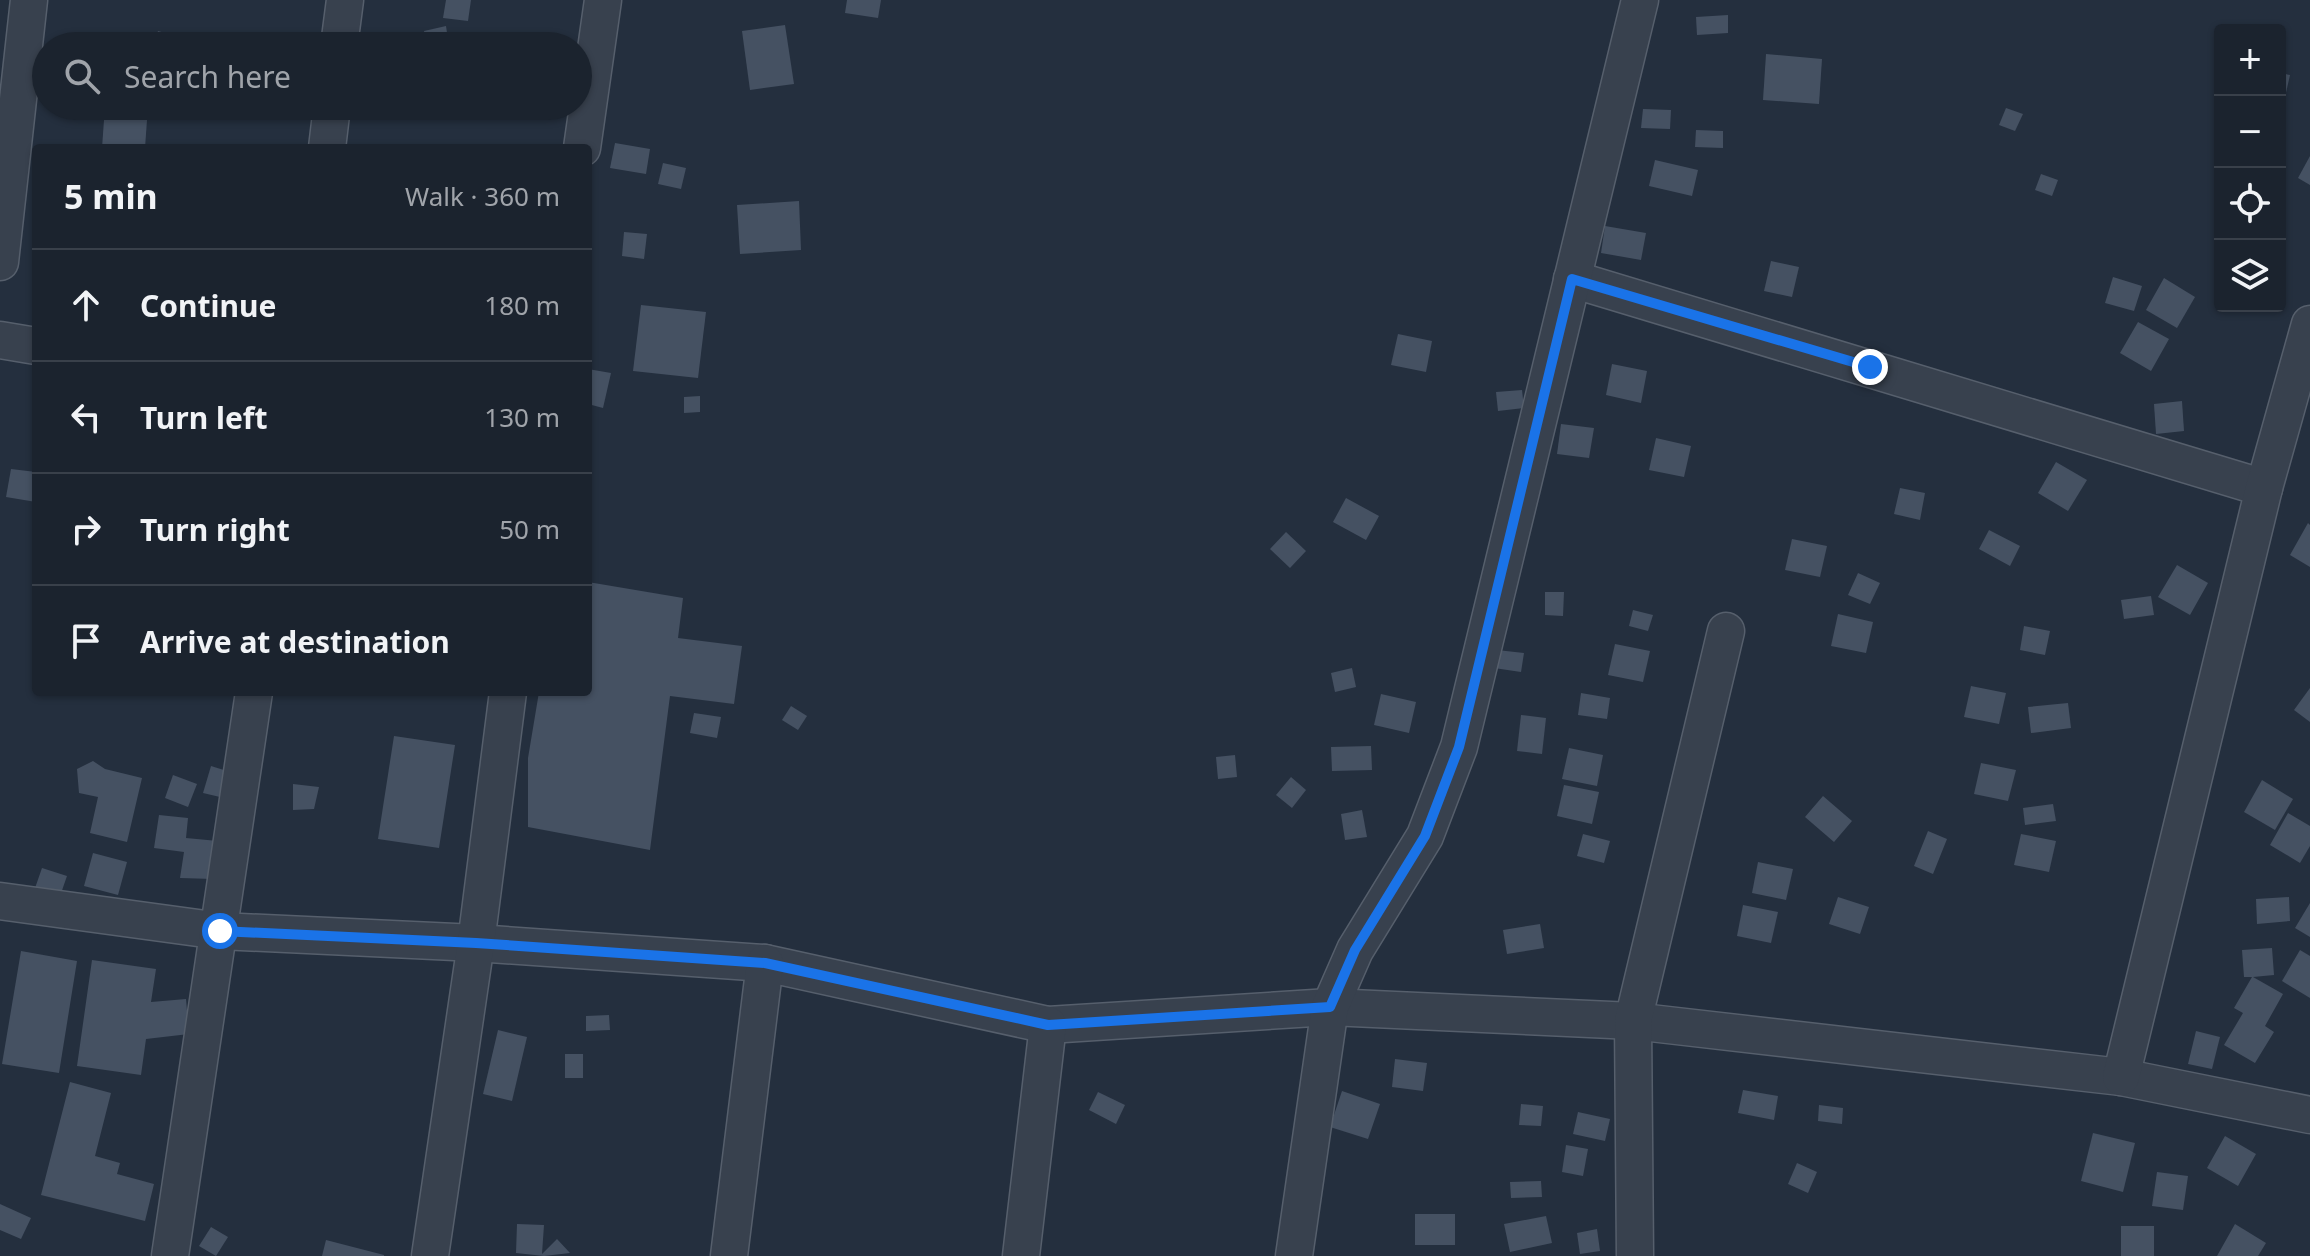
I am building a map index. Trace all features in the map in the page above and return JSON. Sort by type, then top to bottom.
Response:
[{"type":"street","points":[[0,262],[29,0]]},
{"type":"street","points":[[341,32],[345,0]]},
{"type":"street","points":[[592,78],[603,0]]},
{"type":"street","points":[[1294,1256],[1330,1007],[1355,950],[1425,836],[1459,747],[1640,0]]},
{"type":"street","points":[[327,144],[330,120]]},
{"type":"street","points":[[583,144],[586,120]]},
{"type":"street","points":[[1572,279],[2264,488]]},
{"type":"street","points":[[2121,1077],[2264,488],[2310,324]]},
{"type":"street","points":[[0,340],[32,345]]},
{"type":"street","points":[[1635,1256],[1633,1021],[1726,631]]},
{"type":"street","points":[[170,1256],[253,696]]},
{"type":"street","points":[[430,1256],[476,943],[507,696]]},
{"type":"street","points":[[0,901],[220,931],[476,943],[765,963],[1048,1025],[1330,1007],[1633,1021],[2121,1077],[2310,1115]]},
{"type":"street","points":[[729,1256],[765,963]]},
{"type":"street","points":[[1021,1256],[1048,1025]]},
{"type":"building","points":[[446,0],[471,0],[468,21],[443,18]]},
{"type":"building","points":[[847,0],[881,0],[878,18],[845,13]]},
{"type":"building","points":[[1728,15],[1728,33],[1697,35],[1696,17]]},
{"type":"building","points":[[785,25],[794,84],[750,90],[742,31]]},
{"type":"building","points":[[446,26],[447,32],[424,32]]},
{"type":"building","points":[[1766,54],[1822,59],[1819,104],[1763,100]]},
{"type":"building","points":[[2006,108],[2023,114],[2015,131],[1999,125]]},
{"type":"building","points":[[1643,109],[1671,110],[1670,129],[1641,128]]},
{"type":"building","points":[[104,120],[147,120],[145,144],[102,144]]},
{"type":"building","points":[[1696,130],[1723,131],[1723,148],[1695,147]]},
{"type":"building","points":[[615,143],[650,149],[646,174],[610,168]]},
{"type":"building","points":[[2310,156],[2310,185],[2298,178]]},
{"type":"building","points":[[1655,160],[1698,170],[1692,196],[1649,186]]},
{"type":"building","points":[[663,163],[686,168],[681,189],[658,184]]},
{"type":"building","points":[[2041,174],[2058,180],[2052,196],[2035,190]]},
{"type":"building","points":[[799,201],[801,250],[740,254],[737,205]]},
{"type":"building","points":[[1605,226],[1646,233],[1641,260],[1601,253]]},
{"type":"building","points":[[624,232],[647,234],[644,259],[622,256]]},
{"type":"building","points":[[1771,261],[1799,267],[1792,297],[1764,291]]},
{"type":"building","points":[[2113,277],[2142,286],[2134,311],[2105,303]]},
{"type":"building","points":[[2164,278],[2195,297],[2177,328],[2146,310]]},
{"type":"building","points":[[641,305],[706,312],[698,378],[633,371]]},
{"type":"building","points":[[2138,322],[2169,339],[2151,371],[2120,353]]},
{"type":"building","points":[[1398,334],[1432,341],[1426,372],[1391,365]]},
{"type":"building","points":[[1612,364],[1647,371],[1641,403],[1606,395]]},
{"type":"building","points":[[592,370],[611,373],[603,408],[592,405]]},
{"type":"building","points":[[1522,390],[1524,408],[1498,411],[1496,392]]},
{"type":"building","points":[[700,396],[700,412],[684,413],[684,397]]},
{"type":"building","points":[[2182,401],[2184,431],[2156,434],[2154,404]]},
{"type":"building","points":[[1561,424],[1594,428],[1589,458],[1557,454]]},
{"type":"building","points":[[1656,438],[1691,446],[1684,477],[1649,470]]},
{"type":"building","points":[[2056,462],[2087,480],[2068,511],[2038,493]]},
{"type":"building","points":[[11,469],[32,472],[32,501],[6,497]]},
{"type":"building","points":[[1900,488],[1925,493],[1920,520],[1894,514]]},
{"type":"building","points":[[1346,498],[1379,516],[1366,540],[1333,522]]},
{"type":"building","points":[[2308,523],[2310,525],[2310,567],[2290,555]]},
{"type":"building","points":[[1989,530],[2020,546],[2010,566],[1979,549]]},
{"type":"building","points":[[1286,532],[1306,551],[1290,568],[1270,549]]},
{"type":"building","points":[[1792,539],[1827,546],[1820,577],[1785,570]]},
{"type":"building","points":[[2177,565],[2208,583],[2190,615],[2158,597]]},
{"type":"building","points":[[1858,573],[1880,583],[1870,604],[1848,595]]},
{"type":"building","points":[[592,583],[683,598],[678,638],[742,646],[734,704],[670,696],[650,850],[528,827],[528,758],[538,696],[592,696]]},
{"type":"building","points":[[1545,592],[1564,592],[1563,616],[1545,615]]},
{"type":"building","points":[[2151,596],[2154,615],[2124,619],[2121,600]]},
{"type":"building","points":[[1633,610],[1653,615],[1648,631],[1629,626]]},
{"type":"building","points":[[1838,614],[1873,622],[1866,653],[1831,646]]},
{"type":"building","points":[[2024,626],[2050,631],[2045,655],[2020,650]]},
{"type":"building","points":[[1615,644],[1650,651],[1643,682],[1608,675]]},
{"type":"building","points":[[1497,650],[1524,653],[1521,672],[1494,668]]},
{"type":"building","points":[[1352,668],[1356,687],[1335,692],[1331,673]]},
{"type":"building","points":[[1971,686],[2006,693],[1999,724],[1964,717]]},
{"type":"building","points":[[2310,688],[2310,722],[2294,710]]},
{"type":"building","points":[[1581,693],[1610,698],[1607,719],[1578,715]]},
{"type":"building","points":[[1381,694],[1416,702],[1409,733],[1374,725]]},
{"type":"building","points":[[2068,703],[2071,728],[2031,733],[2028,707]]},
{"type":"building","points":[[791,706],[807,716],[798,730],[782,720]]},
{"type":"building","points":[[694,713],[721,717],[717,738],[690,733]]},
{"type":"building","points":[[1521,715],[1546,718],[1542,754],[1517,751]]},
{"type":"building","points":[[394,736],[455,745],[439,848],[378,839]]},
{"type":"building","points":[[1371,746],[1372,770],[1332,771],[1331,747]]},
{"type":"building","points":[[1569,748],[1603,755],[1597,786],[1562,779]]},
{"type":"building","points":[[1235,755],[1237,777],[1218,779],[1216,757]]},
{"type":"building","points":[[93,761],[105,769],[142,778],[127,842],[90,833],[98,797],[79,793],[77,769]]},
{"type":"building","points":[[1981,763],[2016,770],[2008,801],[1974,794]]},
{"type":"building","points":[[211,766],[227,771],[220,797],[203,793]]},
{"type":"building","points":[[173,775],[197,784],[188,807],[165,798]]},
{"type":"building","points":[[1291,777],[1306,790],[1292,808],[1276,795]]},
{"type":"building","points":[[2262,780],[2293,799],[2275,830],[2244,812]]},
{"type":"building","points":[[293,784],[319,787],[314,809],[293,810]]},
{"type":"building","points":[[1564,785],[1599,792],[1592,824],[1557,816]]},
{"type":"building","points":[[1823,796],[1852,821],[1834,842],[1805,817]]},
{"type":"building","points":[[2053,804],[2056,821],[2025,825],[2023,808]]},
{"type":"building","points":[[1362,810],[1367,837],[1345,840],[1341,814]]},
{"type":"building","points":[[2288,813],[2310,826],[2310,846],[2300,863],[2270,845]]},
{"type":"building","points":[[159,815],[188,818],[186,838],[218,841],[213,879],[180,878],[184,852],[154,848]]},
{"type":"building","points":[[1928,831],[1947,839],[1933,874],[1914,866]]},
{"type":"building","points":[[1583,834],[1610,841],[1604,863],[1577,856]]},
{"type":"building","points":[[2021,834],[2056,841],[2049,872],[2014,865]]},
{"type":"building","points":[[93,853],[127,862],[118,895],[84,886]]},
{"type":"building","points":[[1758,862],[1793,869],[1786,900],[1752,893]]},
{"type":"building","points":[[42,868],[67,876],[59,899],[34,891]]},
{"type":"building","points":[[1838,897],[1869,907],[1860,934],[1829,924]]},
{"type":"building","points":[[2289,897],[2290,921],[2257,924],[2256,899]]},
{"type":"building","points":[[2310,903],[2310,937],[2295,928]]},
{"type":"building","points":[[1743,905],[1778,912],[1771,943],[1737,936]]},
{"type":"building","points":[[1540,924],[1544,948],[1507,954],[1503,930]]},
{"type":"building","points":[[2272,948],[2274,975],[2253,977],[2283,994],[2265,1026],[2274,1032],[2255,1063],[2224,1045],[2243,1013],[2234,1008],[2252,977],[2244,977],[2242,950]]},
{"type":"building","points":[[2300,950],[2310,956],[2310,998],[2282,981]]},
{"type":"building","points":[[21,951],[77,961],[59,1073],[2,1064]]},
{"type":"building","points":[[92,960],[156,969],[151,1002],[186,999],[189,1034],[146,1039],[141,1075],[77,1066]]},
{"type":"building","points":[[609,1015],[610,1030],[586,1031],[586,1016]]},
{"type":"building","points":[[498,1030],[527,1037],[512,1101],[483,1094]]},
{"type":"building","points":[[2196,1031],[2220,1037],[2212,1069],[2188,1064]]},
{"type":"building","points":[[565,1054],[583,1054],[583,1078],[565,1078]]},
{"type":"building","points":[[1395,1059],[1427,1063],[1423,1091],[1392,1087]]},
{"type":"building","points":[[70,1082],[111,1093],[95,1156],[120,1163],[117,1174],[154,1184],[145,1221],[41,1195]]},
{"type":"building","points":[[1743,1090],[1778,1096],[1774,1120],[1738,1113]]},
{"type":"building","points":[[1342,1091],[1380,1104],[1368,1139],[1330,1127]]},
{"type":"building","points":[[1098,1092],[1125,1105],[1116,1124],[1089,1110]]},
{"type":"building","points":[[1521,1104],[1543,1106],[1541,1126],[1519,1125]]},
{"type":"building","points":[[1819,1105],[1843,1108],[1842,1124],[1818,1121]]},
{"type":"building","points":[[1578,1112],[1610,1119],[1605,1141],[1573,1134]]},
{"type":"building","points":[[2093,1133],[2135,1143],[2123,1192],[2081,1181]]},
{"type":"building","points":[[2225,1136],[2256,1154],[2238,1186],[2207,1168]]},
{"type":"building","points":[[1566,1145],[1588,1149],[1583,1176],[1562,1172]]},
{"type":"building","points":[[1797,1163],[1817,1172],[1808,1193],[1788,1184]]},
{"type":"building","points":[[2157,1172],[2188,1176],[2183,1210],[2152,1206]]},
{"type":"building","points":[[1541,1181],[1542,1197],[1511,1198],[1510,1182]]},
{"type":"building","points":[[0,1204],[31,1218],[21,1239],[0,1230]]},
{"type":"building","points":[[1415,1214],[1455,1214],[1455,1245],[1415,1245]]},
{"type":"building","points":[[1546,1216],[1552,1243],[1510,1252],[1504,1224]]},
{"type":"building","points":[[517,1224],[544,1225],[542,1254],[557,1239],[570,1253],[544,1256],[516,1253]]},
{"type":"building","points":[[2235,1224],[2266,1243],[2258,1256],[2217,1256]]},
{"type":"building","points":[[2121,1226],[2154,1226],[2154,1256],[2121,1256]]},
{"type":"building","points":[[211,1227],[228,1237],[216,1256],[199,1246]]},
{"type":"building","points":[[1597,1229],[1600,1251],[1580,1254],[1577,1233]]},
{"type":"building","points":[[326,1240],[384,1255],[384,1256],[322,1256]]},
{"type":"route","points":[[220,931],[476,943],[765,963],[1048,1025],[1330,1007],[1355,950],[1425,836],[1459,747],[1572,279],[1870,367]]}]
